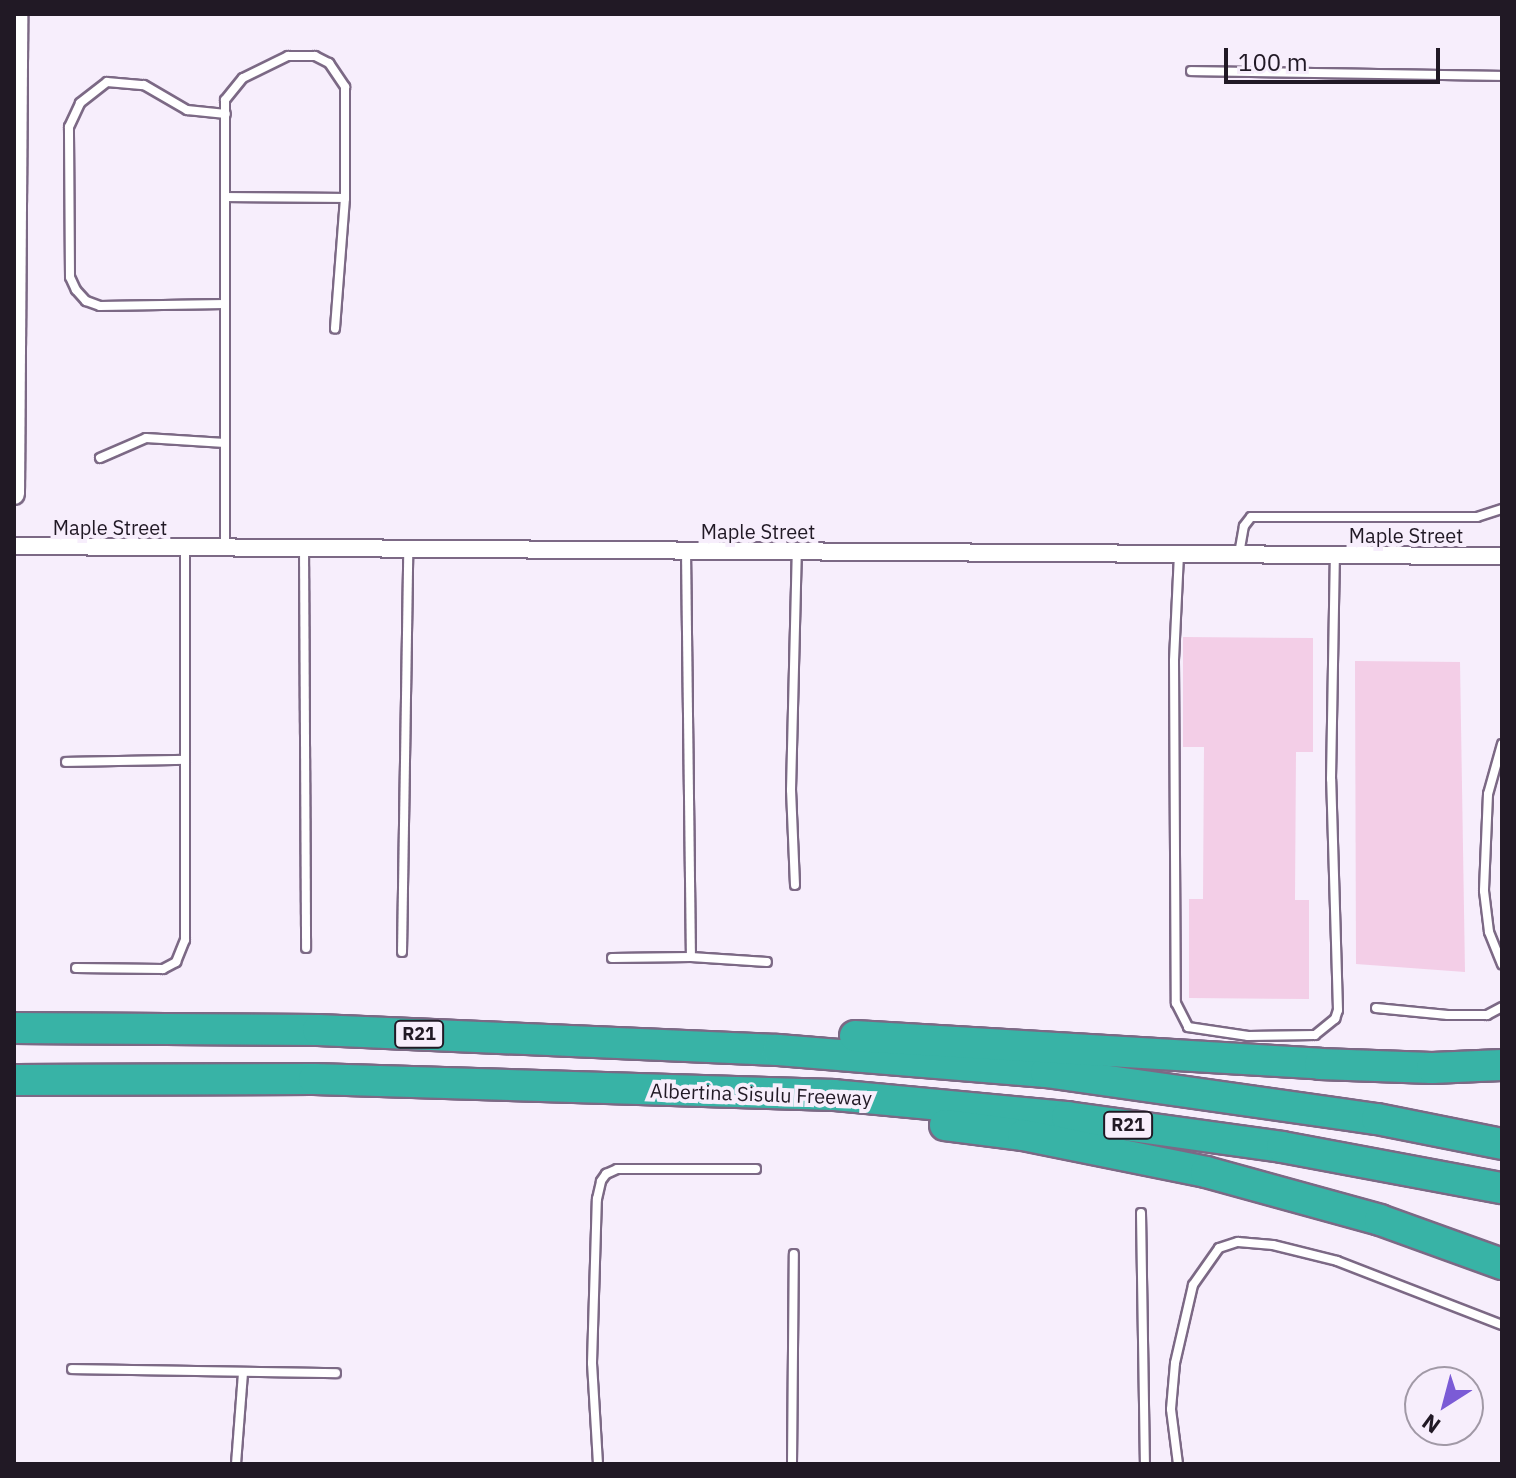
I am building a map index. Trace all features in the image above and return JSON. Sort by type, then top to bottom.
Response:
[{"type":"highway","name":"Albertina Sisulu Freeway","points":[[14,1028],[318,1030],[778,1050],[1061,1074],[1362,1117],[1502,1144]]},
{"type":"highway","points":[[778,1050],[855,1035],[1320,1064],[1432,1068],[1502,1065]]},
{"type":"highway","name":"Albertina Sisulu Freeway","points":[[14,1080],[314,1079],[834,1095],[1067,1117],[1282,1147],[1502,1188]]},
{"type":"highway","points":[[750,1093],[824,1113],[1023,1135],[1206,1172],[1380,1220],[1502,1264]]},
{"type":"street","points":[[14,494],[17,14]]},
{"type":"street","name":"Maple Street","points":[[14,546],[1502,556]]},
{"type":"lane","points":[[225,547],[225,100],[232,88],[271,61],[302,54],[329,63],[339,74],[347,102],[345,198],[335,329]]},
{"type":"lane","points":[[1191,71],[1502,74]]},
{"type":"lane","points":[[225,304],[100,306],[86,301],[76,290],[70,277],[69,127],[80,103],[107,82],[144,85],[187,110],[226,114]]},
{"type":"lane","points":[[226,197],[345,198]]},
{"type":"lane","points":[[100,458],[146,438],[225,443]]},
{"type":"lane","points":[[1239,554],[1244,526],[1251,517],[1477,517],[1502,509]]},
{"type":"lane","points":[[76,968],[163,969],[176,962],[185,940],[185,547]]},
{"type":"lane","points":[[304,548],[306,948]]},
{"type":"lane","points":[[402,952],[408,549]]},
{"type":"lane","points":[[686,550],[691,957]]},
{"type":"lane","points":[[795,885],[791,760],[797,551]]},
{"type":"lane","points":[[1179,554],[1174,661],[1176,1003],[1188,1027],[1248,1036],[1315,1035],[1335,1019],[1338,1010],[1331,779],[1335,555]]},
{"type":"lane","points":[[1502,744],[1488,794],[1484,891],[1489,932],[1502,965]]},
{"type":"lane","points":[[66,762],[185,760]]},
{"type":"lane","points":[[612,958],[691,957],[767,962]]},
{"type":"lane","points":[[1376,1008],[1448,1015],[1487,1015],[1502,1007]]},
{"type":"lane","points":[[598,1464],[592,1363],[597,1199],[601,1181],[606,1174],[617,1169],[756,1169]]},
{"type":"lane","points":[[1141,1213],[1145,1464]]},
{"type":"lane","points":[[1178,1464],[1171,1409],[1175,1363],[1193,1285],[1219,1248],[1238,1242],[1273,1245],[1337,1261],[1502,1325]]},
{"type":"lane","points":[[792,1464],[794,1254]]},
{"type":"lane","points":[[72,1369],[336,1373]]},
{"type":"lane","points":[[236,1464],[243,1372]]},
{"type":"building","points":[[1183,637],[1313,638],[1313,752],[1296,752],[1295,900],[1309,900],[1309,999],[1189,998],[1189,899],[1203,899],[1204,747],[1183,747]]},
{"type":"building","points":[[1355,661],[1460,662],[1465,972],[1356,964]]}]
